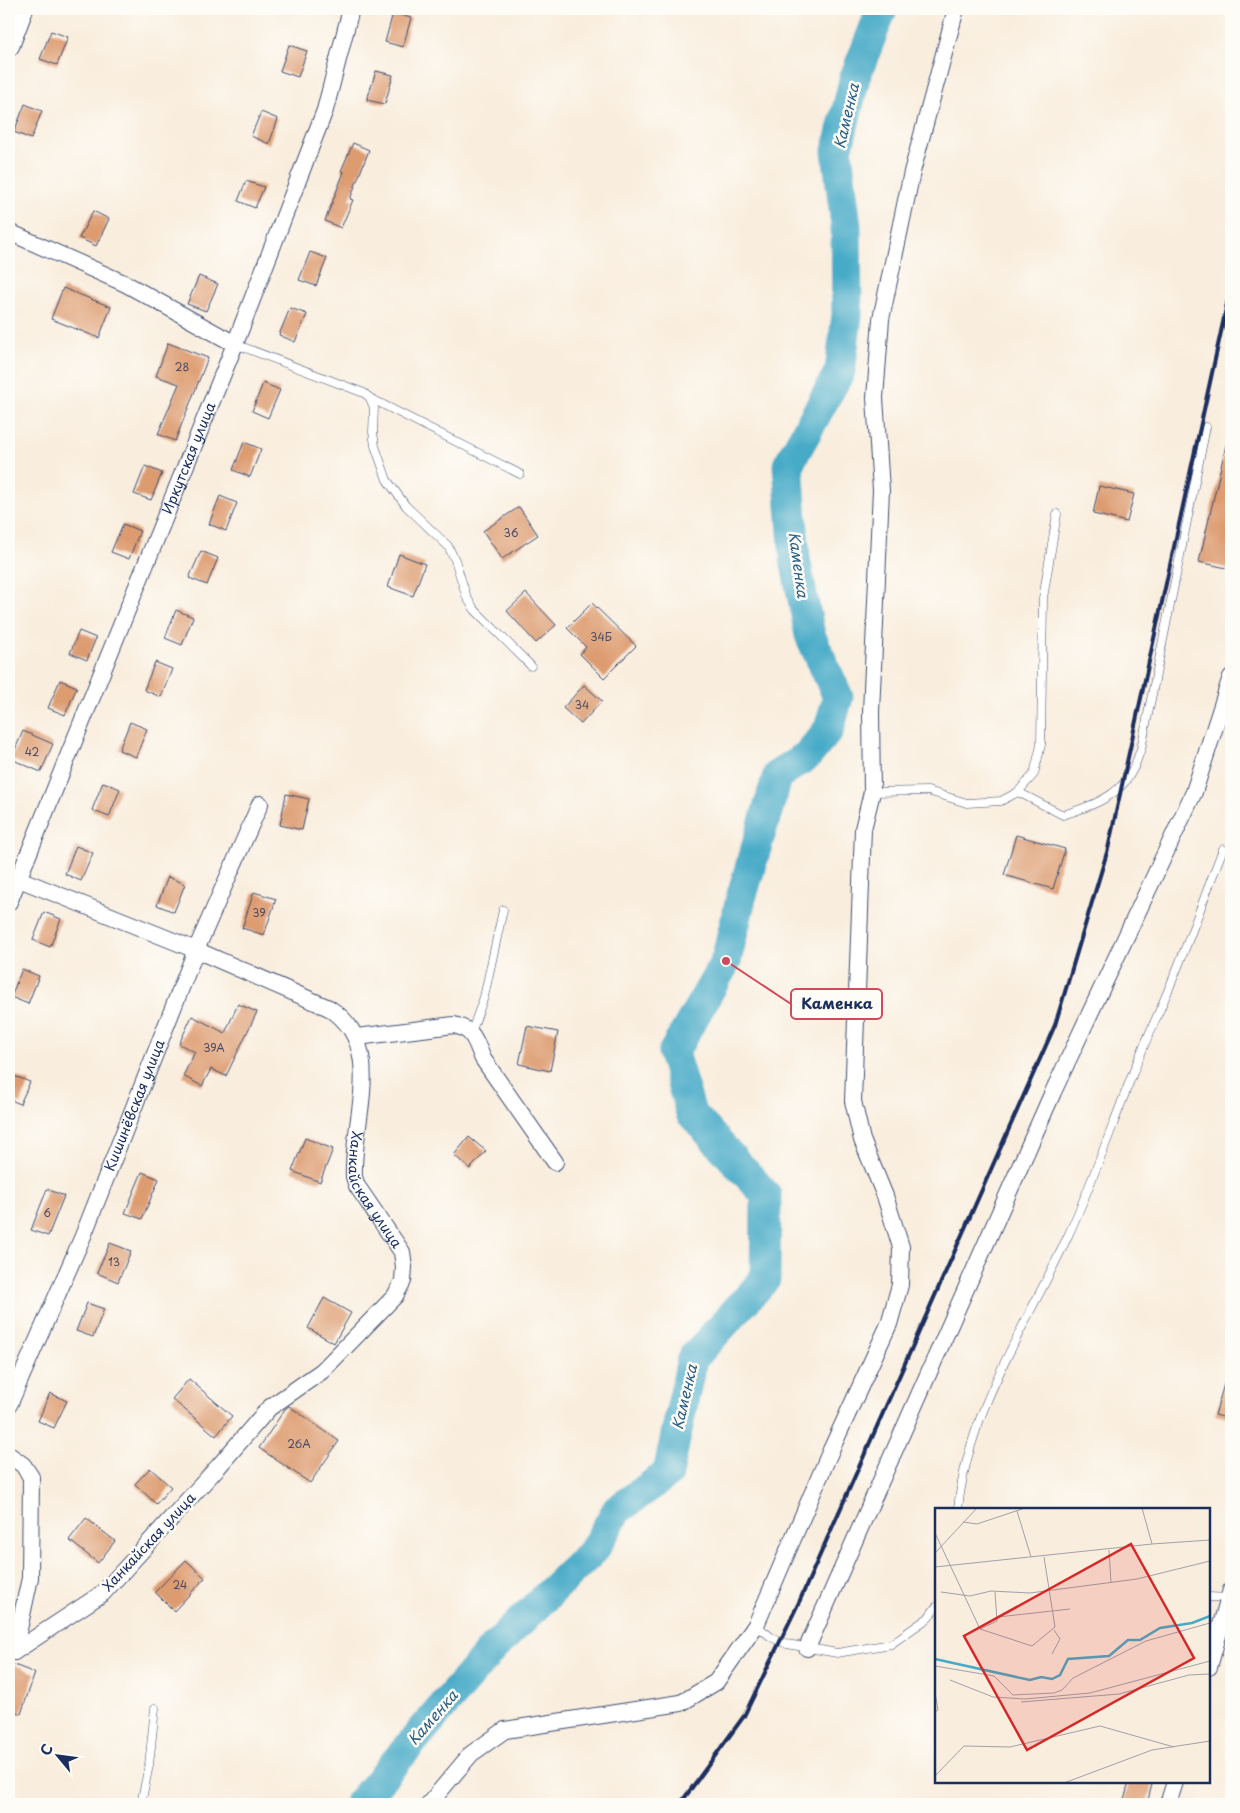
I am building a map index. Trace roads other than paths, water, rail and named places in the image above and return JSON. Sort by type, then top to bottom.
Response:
[{"type":"street","points":[[9,46],[23,9]]},
{"type":"street","name":"Иркутская улица","points":[[9,902],[14,876],[235,344],[325,110],[351,9]]},
{"type":"street","points":[[429,1804],[471,1754],[505,1730],[681,1703],[716,1682],[756,1625],[831,1450],[889,1324],[900,1285],[901,1247],[885,1196],[862,1140],[853,1101],[863,829],[872,792],[871,712],[881,490],[875,398],[881,318],[912,172],[956,9]]},
{"type":"street","points":[[9,232],[126,284],[235,344]]},
{"type":"street","points":[[806,1648],[1053,1092],[1194,792],[1231,677]]},
{"type":"street","name":"Кишинёвская улица","points":[[9,1405],[83,1236],[196,950],[260,804]]},
{"type":"street","name":"Ханкайская улица","points":[[12,1652],[103,1593],[269,1408],[322,1371],[395,1296],[403,1281],[404,1267],[402,1252],[357,1186],[354,1177],[363,1068],[357,1038],[348,1023],[329,1008],[196,950],[14,876]]},
{"type":"street","points":[[357,1038],[454,1024],[463,1027],[476,1039],[483,1059],[555,1162]]},
{"type":"street","points":[[9,1455],[23,1466],[31,1477],[30,1578],[12,1652]]},
{"type":"street","points":[[1210,1664],[1231,1596]]},
{"type":"street","points":[[1168,1804],[1175,1783]]},
{"type":"lane","points":[[235,344],[364,393],[370,398],[520,474]]},
{"type":"lane","points":[[370,398],[374,408],[373,432],[375,446],[388,480],[406,506],[448,546],[455,560],[466,598],[475,610],[531,666]]},
{"type":"lane","points":[[1018,792],[1063,815],[1091,807],[1121,787],[1132,771],[1140,749],[1206,427]]},
{"type":"lane","points":[[872,792],[928,791],[967,803],[1001,801],[1018,792],[1034,774],[1041,746],[1043,598],[1057,514]]},
{"type":"lane","points":[[958,1508],[960,1484],[969,1449],[985,1406],[1018,1333],[1074,1220],[1101,1158],[1133,1071],[1170,986],[1223,849]]},
{"type":"lane","points":[[471,1033],[484,997],[503,910]]},
{"type":"lane","points":[[1210,1597],[1231,1596]]},
{"type":"lane","points":[[756,1625],[771,1637],[786,1644],[837,1653],[891,1644],[932,1617]]},
{"type":"lane","points":[[141,1804],[149,1765],[154,1708]]},
{"type":"waterway","name":"Каменка","points":[[359,1804],[493,1648],[594,1550],[617,1510],[668,1473],[692,1359],[765,1279],[766,1195],[691,1113],[673,1053],[726,961],[741,898],[778,775],[808,755],[829,729],[838,697],[810,635],[795,559],[788,465],[840,371],[847,315],[846,226],[837,151],[855,77],[882,9]]},
{"type":"railway","points":[[680,1804],[744,1716],[800,1600],[1055,1025],[1108,849],[1231,286]]},
{"type":"place","name":"Каменка","points":[[726,961]]}]
